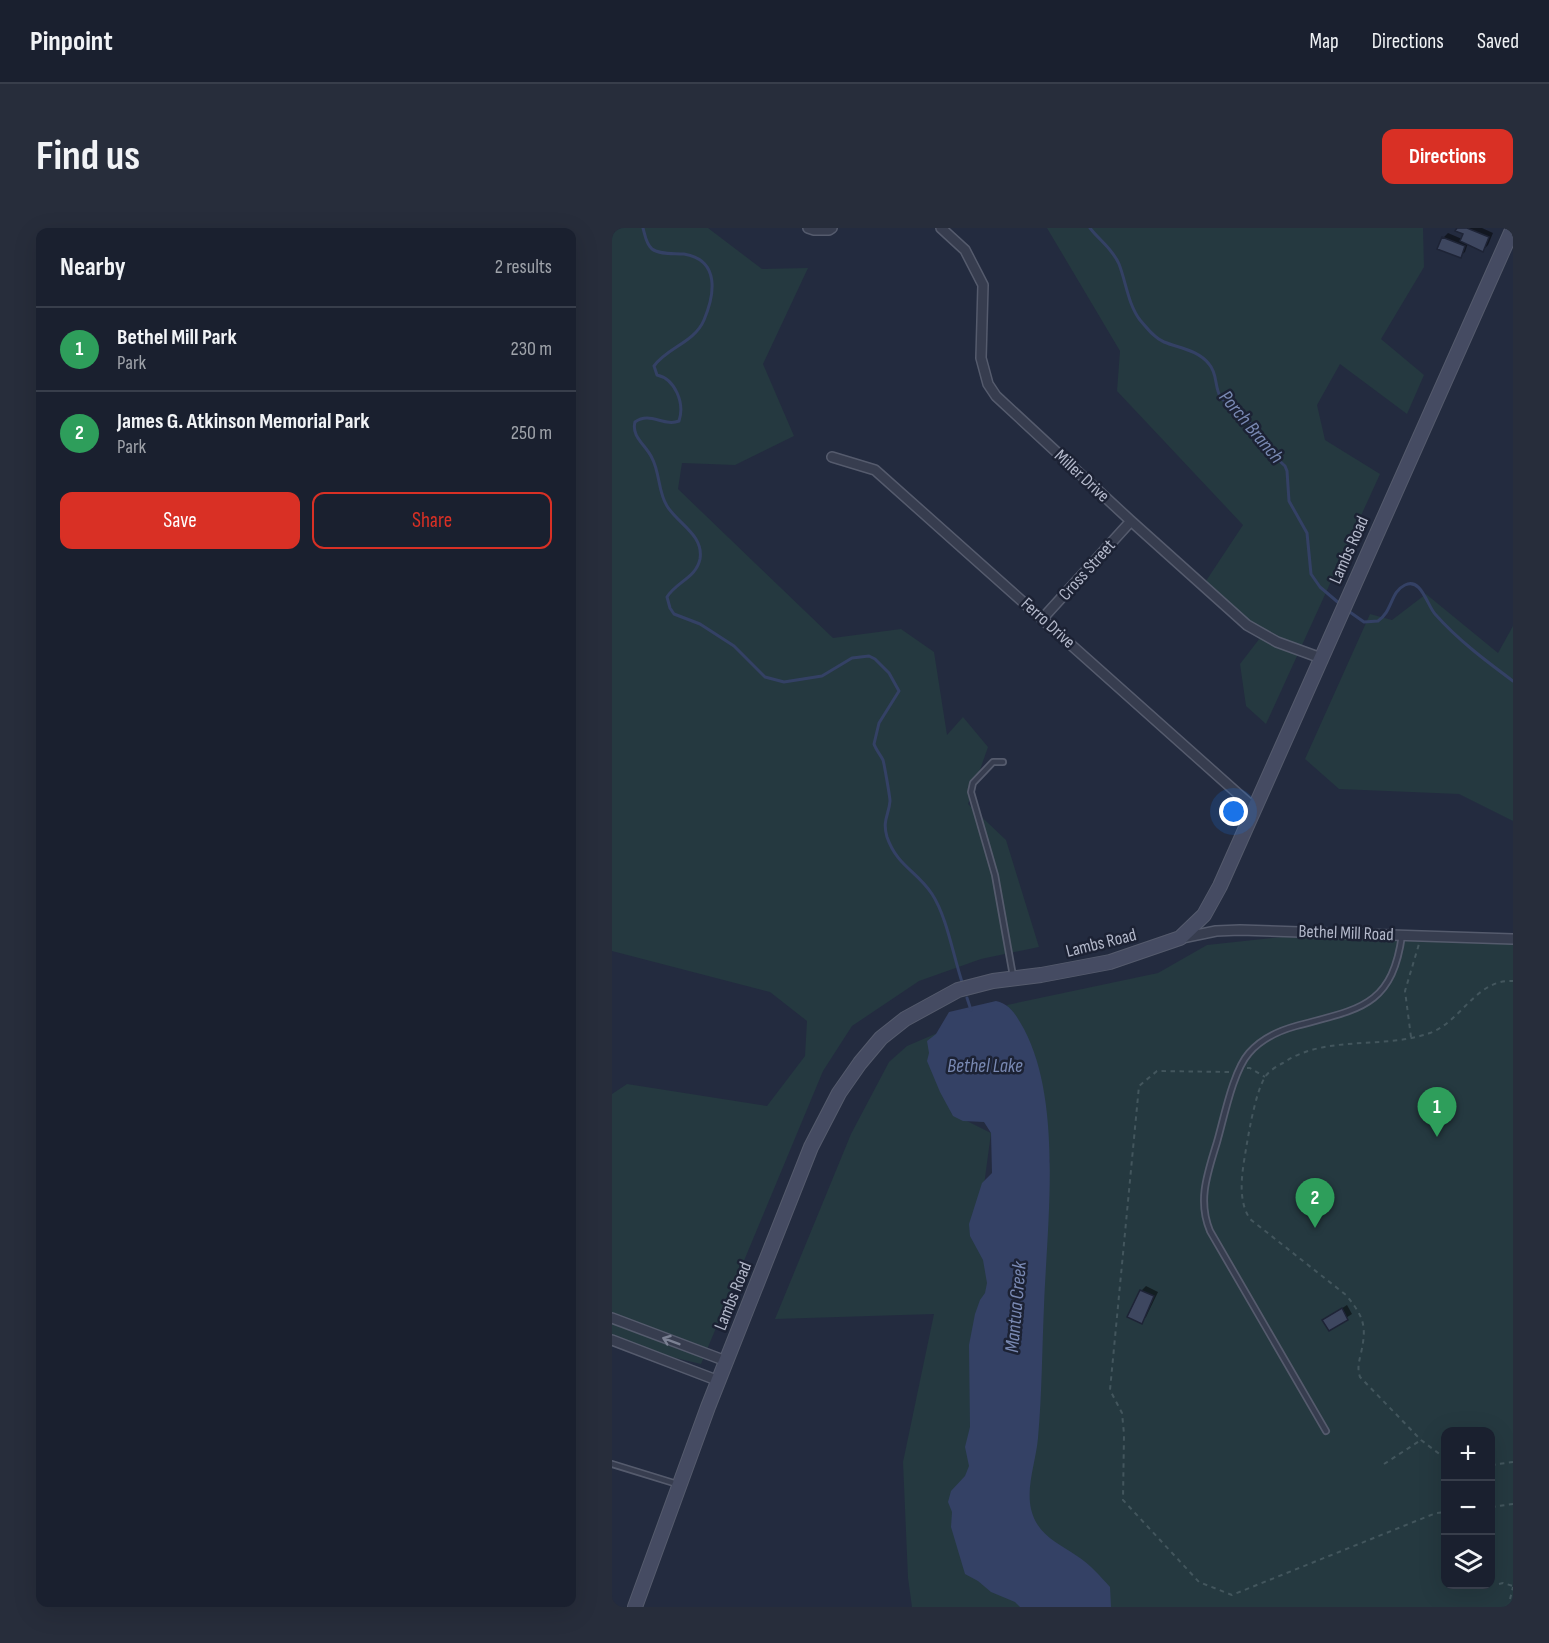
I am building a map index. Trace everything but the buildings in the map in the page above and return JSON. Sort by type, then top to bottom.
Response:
[{"type":"main road","name":"Lambs Road","points":[[636,1607],[726,1361],[811,1147],[839,1093],[860,1063],[881,1038],[937,1000],[971,986],[1110,962],[1180,938],[1204,915],[1213,901],[1513,228]]},
{"type":"street","points":[[808,228],[814,230],[832,228]]},
{"type":"street","name":"Miller Drive","points":[[940,228],[964,250],[982,285],[981,358],[988,384],[996,396],[1247,624],[1277,642],[1321,658]]},
{"type":"street","name":"Ferro Drive","points":[[832,456],[875,470],[1254,808]]},
{"type":"street","name":"Cross Street","points":[[1042,618],[1131,521]]},
{"type":"street","name":"Bethel Mill Road","points":[[1180,938],[1240,930],[1513,939]]},
{"type":"street","points":[[612,1318],[726,1361]]},
{"type":"street","points":[[612,1340],[719,1381]]},
{"type":"lane","points":[[1003,762],[993,762],[973,783],[971,792],[995,875],[1013,979]]},
{"type":"lane","points":[[1326,1431],[1213,1236],[1205,1217],[1204,1186],[1239,1069],[1249,1052],[1269,1036],[1350,1011],[1374,998],[1387,985],[1394,972],[1402,935]]},
{"type":"lane","points":[[612,1464],[680,1485]]},
{"type":"path","points":[[1411,1038],[1405,991],[1420,936]]},
{"type":"path","points":[[1441,1454],[1421,1440],[1360,1377],[1358,1367],[1365,1327],[1355,1305],[1346,1295],[1266,1233],[1246,1213],[1241,1193],[1246,1149],[1252,1115],[1265,1077],[1291,1057],[1316,1048],[1411,1038],[1440,1028],[1487,987],[1506,980],[1513,981]]},
{"type":"path","points":[[1265,1077],[1250,1068],[1229,1072],[1157,1071],[1139,1086],[1110,1390],[1122,1413],[1123,1500],[1199,1582],[1232,1595],[1441,1512]]},
{"type":"path","points":[[1384,1464],[1421,1440]]},
{"type":"path","points":[[1495,1464],[1513,1462]]},
{"type":"path","points":[[1495,1506],[1513,1504]]},
{"type":"path","points":[[1499,1584],[1513,1586],[1510,1599]]},
{"type":"shaded area","points":[[612,228],[708,228],[762,269],[808,268],[763,364],[794,436],[735,465],[682,463],[678,489],[833,638],[901,629],[934,652],[947,735],[963,717],[988,747],[968,804],[1006,840],[1039,947],[981,959],[919,981],[852,1026],[823,1071],[701,1364],[612,1343],[612,1094],[627,1084],[767,1106],[805,1056],[807,1021],[770,992],[612,951]]},
{"type":"shaded area","points":[[1047,228],[1423,228],[1424,267],[1381,339],[1424,375],[1407,414],[1340,364],[1317,405],[1325,440],[1380,474],[1266,724],[1246,706],[1240,664],[1263,634],[1204,584],[1243,525],[1117,391],[1120,351]]},
{"type":"shaded area","points":[[1426,594],[1498,653],[1513,626],[1513,821],[1459,794],[1339,789],[1305,759],[1370,614],[1392,620]]},
{"type":"shaded area","points":[[1282,937],[1513,943],[1513,1607],[912,1607],[908,1578],[903,1462],[934,1314],[775,1319],[851,1134],[889,1062],[907,1046],[942,1031],[951,1113],[991,1133],[976,1245],[1050,1162],[1007,1005],[1158,973],[1207,945]]},
{"type":"water","name":"Bethel Lake","points":[[996,1001],[1010,1008],[1024,1029],[1036,1059],[1044,1092],[1048,1128],[1049,1202],[1041,1388],[1038,1438],[1030,1491],[1031,1509],[1043,1532],[1095,1570],[1110,1587],[1111,1607],[1020,1607],[1015,1602],[991,1592],[965,1574],[951,1527],[952,1512],[948,1502],[951,1491],[965,1476],[969,1466],[965,1447],[970,1427],[969,1345],[975,1314],[987,1283],[983,1260],[970,1236],[969,1224],[982,1183],[992,1173],[991,1133],[984,1122],[963,1121],[953,1116],[927,1061],[929,1053],[927,1041],[936,1034],[949,1012]]},
{"type":"waterway","name":"Mantua Creek","points":[[643,228],[647,242],[652,249],[696,257],[704,263],[712,279],[711,300],[700,328],[654,366],[657,375],[669,381],[677,393],[681,407],[679,421],[668,422],[646,418],[635,422],[634,427],[637,437],[655,464],[664,501],[694,536],[700,551],[700,559],[694,571],[667,597],[670,608],[674,614],[700,624],[734,646],[765,677],[784,682],[822,676],[852,658],[869,656],[889,673],[899,691],[879,723],[874,744],[883,760],[890,798],[885,822],[887,837],[896,855],[926,886],[937,903],[946,925],[962,982]]},
{"type":"waterway","name":"Porch Branch","points":[[1090,228],[1116,258],[1133,307],[1140,320],[1160,340],[1194,352],[1205,359],[1214,372],[1221,398],[1260,432],[1270,452],[1285,466],[1289,501],[1307,533],[1311,574],[1320,587],[1340,604]]},
{"type":"waterway","name":"Porch Branch","points":[[1347,610],[1364,622],[1378,621],[1383,617],[1400,588],[1405,585],[1415,585],[1423,593],[1435,614],[1453,633],[1513,681]]},
{"type":"waterway","name":"Mantua Creek","points":[[967,998],[971,1010]]},
{"type":"place","name":"Bethel Mill Park","points":[[1437,1137]]},
{"type":"place","name":"James G. Atkinson Memorial Park","points":[[1315,1228]]}]
